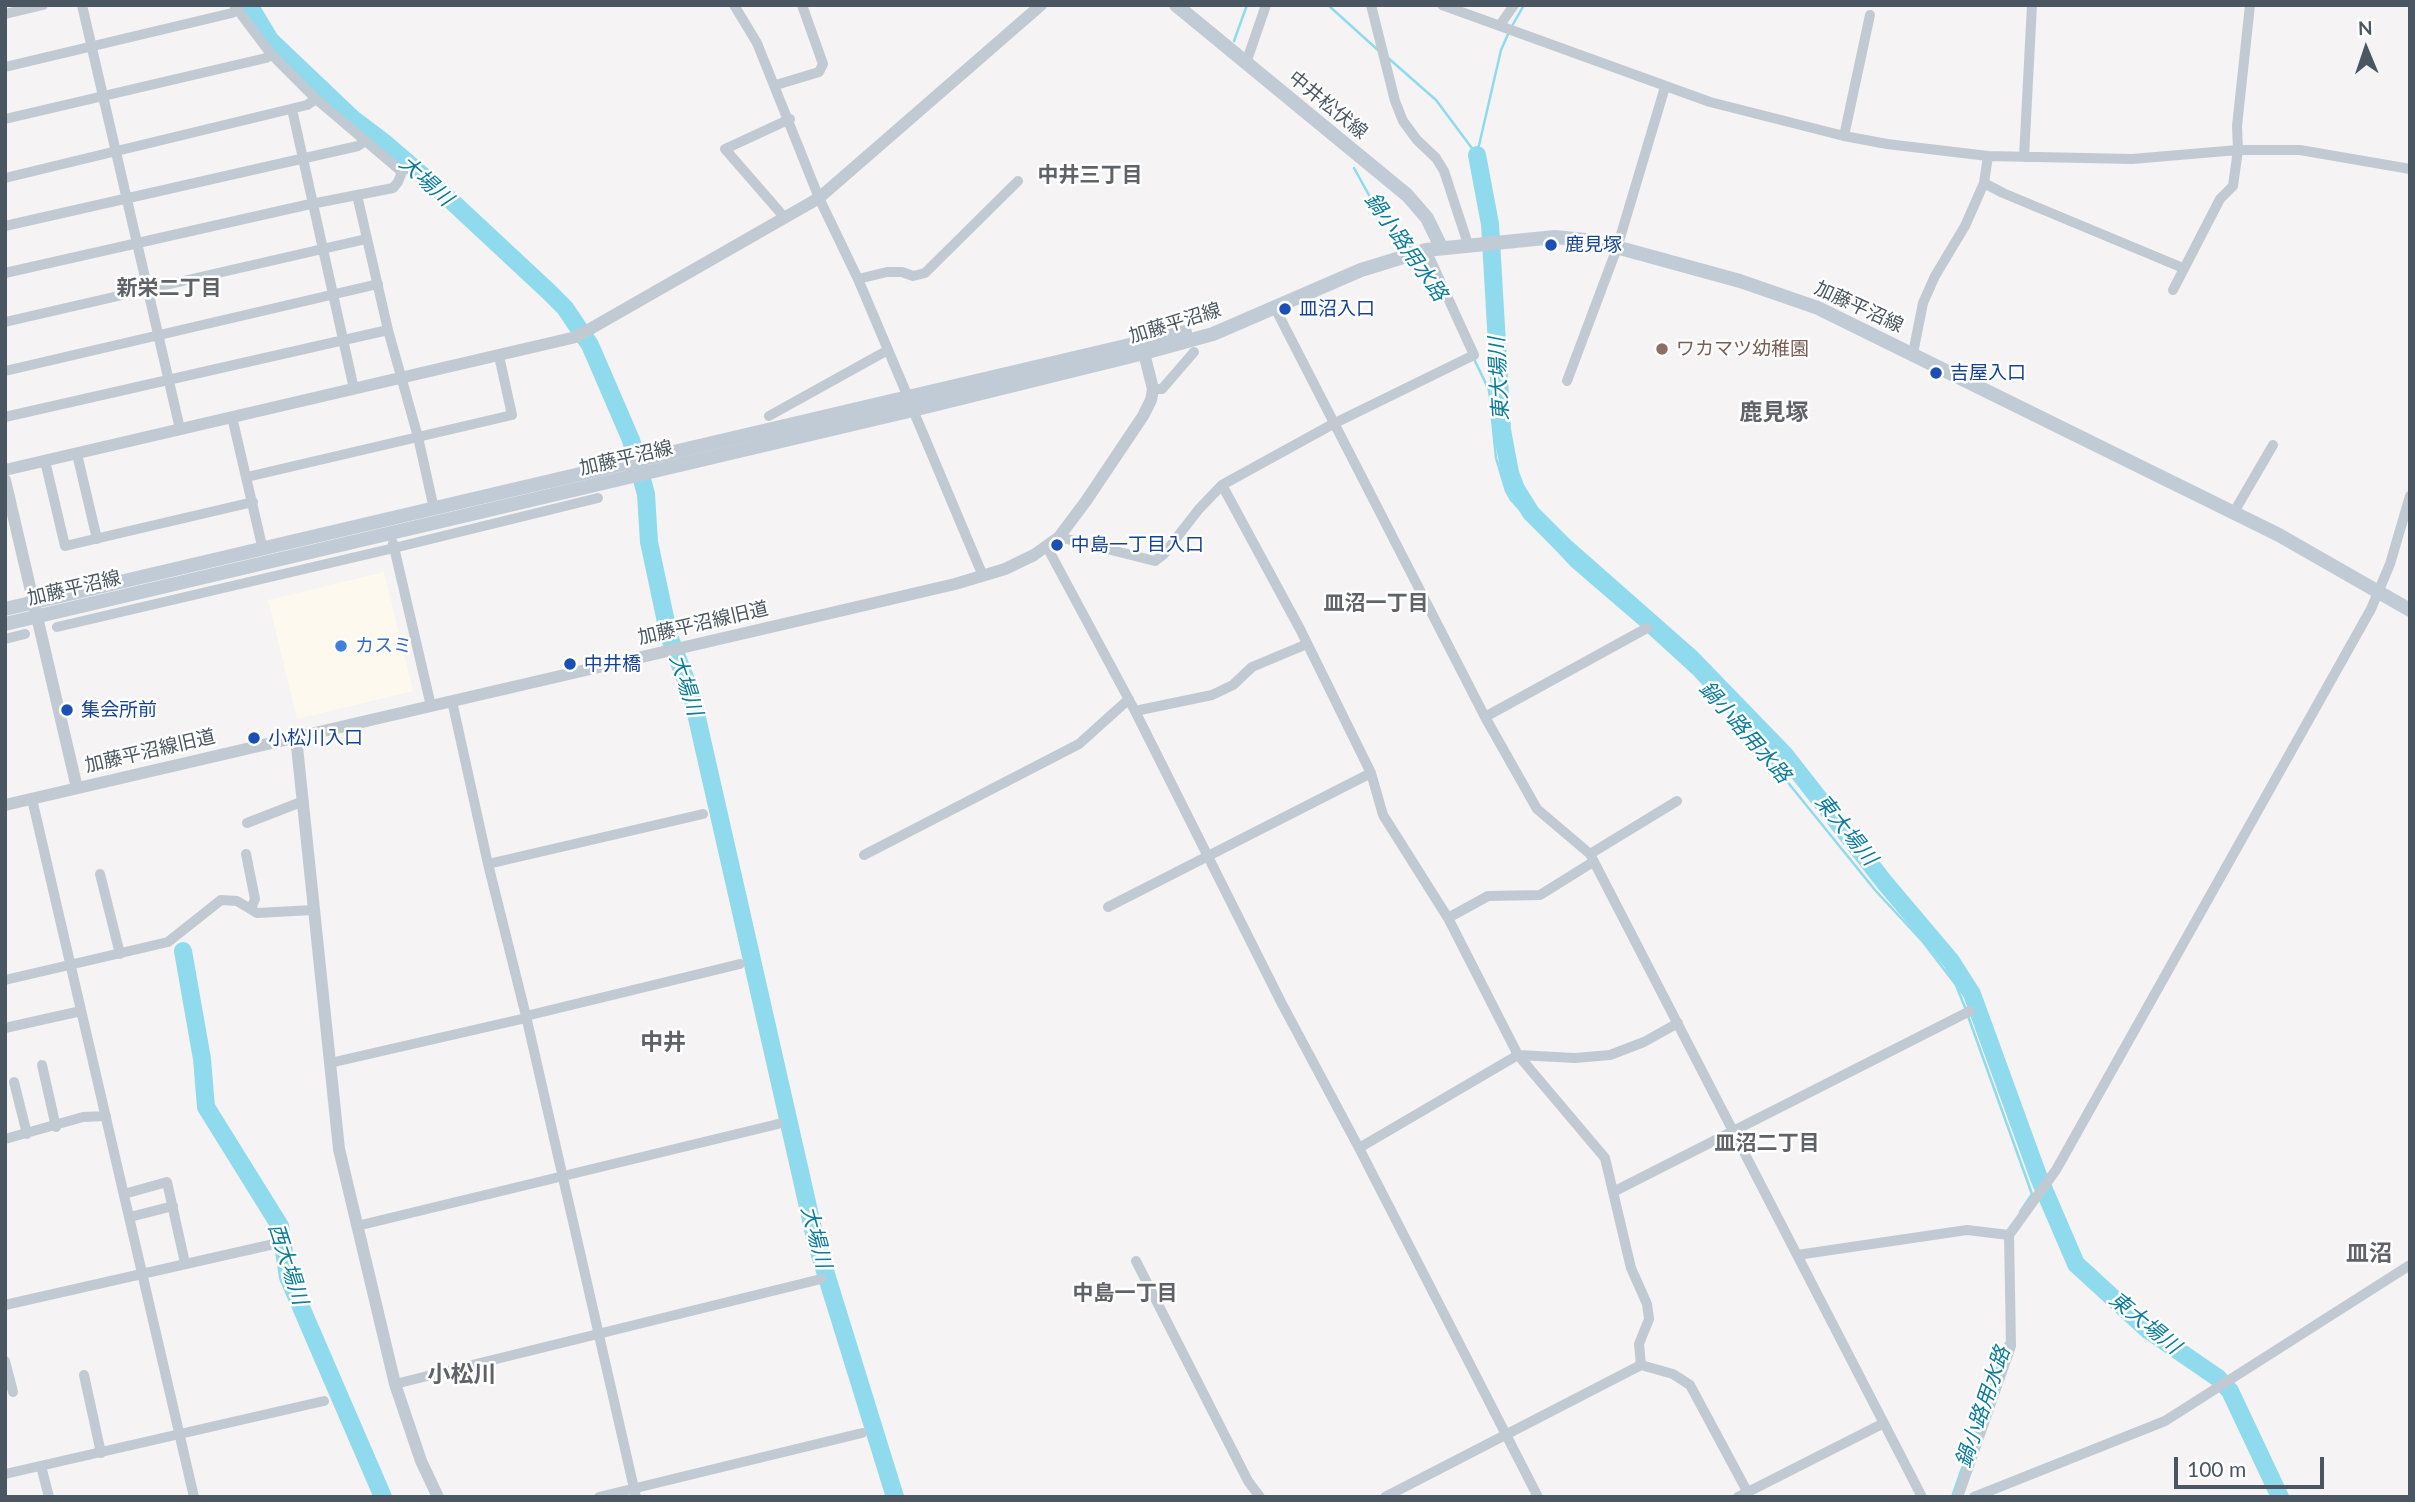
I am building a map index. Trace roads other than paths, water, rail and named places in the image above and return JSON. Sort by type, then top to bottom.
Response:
[{"type":"main road","name":"中井松伏線","points":[[1176,5],[1407,195],[1427,218],[1441,247]]},
{"type":"main road","name":"加藤平沼線","points":[[5,609],[36,609],[189,589],[625,471],[1143,348],[1213,334],[1361,270],[1426,250],[1555,237],[1585,240],[1617,248],[1740,281],[1798,300],[2234,512],[2324,559],[2410,610]]},
{"type":"main road","name":"加藤平沼線","points":[[5,624],[36,609],[263,550],[434,509],[625,471]]},
{"type":"street","points":[[5,14],[43,5]]},
{"type":"street","points":[[82,5],[129,199],[180,429]]},
{"type":"street","points":[[734,5],[757,43],[776,85],[819,198],[858,279],[983,576]]},
{"type":"street","points":[[776,85],[819,72],[823,64],[802,5]]},
{"type":"street","points":[[5,470],[576,337],[819,198],[1041,5]]},
{"type":"street","points":[[1246,63],[1266,5]]},
{"type":"street","points":[[1371,5],[1395,101],[1403,121],[1444,171],[1468,244]]},
{"type":"street","points":[[1442,5],[1710,102],[1844,136],[1887,144],[2024,158],[2132,159],[2238,150],[2300,150],[2410,169]]},
{"type":"street","points":[[1500,25],[1514,5]]},
{"type":"street","points":[[2024,158],[2032,5]]},
{"type":"street","points":[[2173,290],[2220,199],[2233,186],[2238,150],[2236,126],[2250,5]]},
{"type":"street","points":[[5,67],[232,13],[235,8],[271,54],[316,99],[402,172],[393,188],[313,203],[5,273]]},
{"type":"street","points":[[1844,136],[1870,15]]},
{"type":"street","points":[[5,119],[266,58],[271,54]]},
{"type":"street","points":[[1567,382],[1617,248],[1665,87]]},
{"type":"street","points":[[5,178],[307,105],[316,99]]},
{"type":"street","points":[[292,108],[355,389]]},
{"type":"street","points":[[785,218],[725,149],[789,119]]},
{"type":"street","points":[[5,226],[358,146],[365,141]]},
{"type":"street","points":[[1913,354],[1923,303],[1935,276],[1965,226],[1984,183],[1989,156]]},
{"type":"street","points":[[858,279],[887,272],[902,272],[913,276],[925,273],[1018,181]]},
{"type":"street","points":[[1984,183],[2183,268]]},
{"type":"street","points":[[357,195],[434,509]]},
{"type":"street","points":[[5,322],[366,239]]},
{"type":"street","points":[[1059,537],[1156,561],[1222,485],[1333,424],[1474,355],[1426,250]]},
{"type":"street","points":[[5,371],[378,284]]},
{"type":"street","points":[[1274,306],[1485,717],[1537,809],[1591,858],[1922,1497]]},
{"type":"street","points":[[5,417],[388,330]]},
{"type":"street","points":[[1143,348],[1153,389],[1162,389],[1194,352]]},
{"type":"street","points":[[769,416],[888,350]]},
{"type":"street","points":[[247,477],[512,415],[499,356]]},
{"type":"street","name":"加藤平沼線旧道","points":[[5,805],[983,576],[1019,563],[1059,537],[1143,416],[1153,389]]},
{"type":"street","points":[[232,417],[263,550]]},
{"type":"street","points":[[2234,512],[2273,445]]},
{"type":"street","points":[[78,454],[97,539]]},
{"type":"street","points":[[44,461],[65,546],[253,502]]},
{"type":"street","points":[[5,480],[11,529],[36,609],[78,788]]},
{"type":"street","points":[[1222,485],[1307,644],[1371,774],[1383,814],[1448,918],[1518,1055],[1605,1158],[1631,1268],[1647,1304],[1649,1319],[1639,1344],[1641,1366]]},
{"type":"street","points":[[1958,1497],[2011,1346],[2010,1236],[2048,1182],[2159,989],[2380,592],[2410,496]]},
{"type":"street","points":[[57,627],[189,589],[394,548],[598,498]]},
{"type":"street","points":[[391,533],[431,706]]},
{"type":"street","points":[[1047,547],[1129,699],[1281,1002],[1538,1497]]},
{"type":"street","points":[[1485,717],[1647,628]]},
{"type":"street","points":[[5,639],[25,634]]},
{"type":"street","points":[[1135,712],[1212,695],[1233,685],[1252,667],[1307,644]]},
{"type":"street","points":[[864,855],[1079,744],[1129,699]]},
{"type":"street","points":[[453,701],[488,864],[526,1017],[635,1493]]},
{"type":"street","points":[[296,737],[339,1149],[395,1384],[421,1461],[438,1497]]},
{"type":"street","points":[[1108,907],[1371,774]]},
{"type":"street","points":[[32,799],[194,1497]]},
{"type":"street","points":[[1448,918],[1488,896],[1540,895],[1677,801]]},
{"type":"street","points":[[247,823],[302,802]]},
{"type":"street","points":[[488,864],[704,814]]},
{"type":"street","points":[[246,854],[255,898],[251,909]]},
{"type":"street","points":[[100,874],[120,954]]},
{"type":"street","points":[[5,980],[167,942],[221,900],[237,901],[257,913],[313,910]]},
{"type":"street","points":[[330,1063],[740,964]]},
{"type":"street","points":[[5,1028],[81,1011]]},
{"type":"street","points":[[1613,1192],[1970,1011]]},
{"type":"street","points":[[1359,1148],[1518,1055],[1575,1058],[1610,1055],[1644,1042],[1678,1023]]},
{"type":"street","points":[[42,1065],[56,1127]]},
{"type":"street","points":[[15,1082],[27,1134]]},
{"type":"street","points":[[5,1139],[56,1127],[83,1117],[106,1116]]},
{"type":"street","points":[[357,1226],[778,1124]]},
{"type":"street","points":[[124,1194],[167,1182],[185,1264]]},
{"type":"street","points":[[130,1217],[173,1206]]},
{"type":"street","points":[[1797,1255],[1967,1230],[2010,1236]]},
{"type":"street","points":[[5,1304],[274,1244]]},
{"type":"street","points":[[1136,1261],[1248,1481],[1260,1497]]},
{"type":"street","points":[[1974,1497],[2165,1421],[2410,1265]]},
{"type":"street","points":[[395,1384],[821,1279]]},
{"type":"street","points":[[5,1361],[13,1392]]},
{"type":"street","points":[[1385,1497],[1505,1433],[1641,1366],[1673,1374],[1690,1385],[1743,1495],[1884,1423]]},
{"type":"street","points":[[84,1375],[101,1452]]},
{"type":"street","points":[[5,1474],[324,1401]]},
{"type":"street","points":[[599,1497],[635,1493],[862,1433]]},
{"type":"street","points":[[41,1466],[49,1497]]},
{"type":"waterway","name":"大場川","points":[[249,5],[270,40],[353,119],[445,195],[548,291],[565,308],[590,345],[631,440],[646,494],[649,542],[669,636],[692,696],[816,1242],[895,1497]]},
{"type":"waterway","name":"鍋小路用水路","points":[[1234,41],[1247,5]]},
{"type":"waterway","points":[[1328,5],[1379,51]]},
{"type":"waterway","points":[[1512,26],[1524,5]]},
{"type":"waterway","points":[[1477,154],[1501,50],[1509,32]]},
{"type":"waterway","points":[[1387,57],[1436,100],[1477,155]]},
{"type":"waterway","name":"東大場川","points":[[1477,155],[1490,224],[1502,430],[1510,473],[1516,489],[1531,513],[1565,547],[1691,658],[1785,755],[1885,883],[1951,961],[1972,994],[2039,1178],[2076,1264],[2148,1330],[2218,1378],[2230,1391],[2280,1497]]},
{"type":"waterway","name":"鍋小路用水路","points":[[1354,168],[1375,206],[1413,250]]},
{"type":"waterway","name":"鍋小路用水路","points":[[1419,259],[1437,285]]},
{"type":"waterway","name":"鍋小路用水路","points":[[1474,359],[1489,390],[1496,458],[1511,500],[1571,565],[1642,626]]},
{"type":"waterway","name":"鍋小路用水路","points":[[1647,631],[1693,673],[1747,732],[1875,890],[1923,942],[1956,985],[1966,1010]]},
{"type":"waterway","name":"西大場川","points":[[183,951],[202,1059],[206,1107],[280,1226],[288,1277],[383,1497]]},
{"type":"waterway","name":"鍋小路用水路","points":[[1968,1016],[2032,1194],[2020,1212]]},
{"type":"waterway","name":"鍋小路用水路","points":[[1952,1497],[2006,1343]]},
{"type":"place","name":"鹿見塚","points":[[1551,245]]},
{"type":"place","name":"皿沼入口","points":[[1285,309]]},
{"type":"place","name":"ワカマツ幼稚園","points":[[1662,349]]},
{"type":"place","name":"吉屋入口","points":[[1936,373]]},
{"type":"place","name":"中島一丁目入口","points":[[1057,545]]},
{"type":"place","name":"カスミ","points":[[341,646]]},
{"type":"place","name":"中井橋","points":[[570,664]]},
{"type":"place","name":"集会所前","points":[[67,710]]},
{"type":"place","name":"小松川入口","points":[[254,738]]},
{"type":"district","name":"中井三丁目","points":[[1090,175]]},
{"type":"district","name":"新栄二丁目","points":[[169,288]]},
{"type":"district","name":"鹿見塚","points":[[1774,413]]},
{"type":"district","name":"皿沼一丁目","points":[[1376,603]]},
{"type":"district","name":"中井","points":[[663,1043]]},
{"type":"district","name":"皿沼二丁目","points":[[1767,1143]]},
{"type":"district","name":"皿沼","points":[[2369,1254]]},
{"type":"district","name":"中島一丁目","points":[[1125,1293]]},
{"type":"district","name":"小松川","points":[[462,1375]]}]
